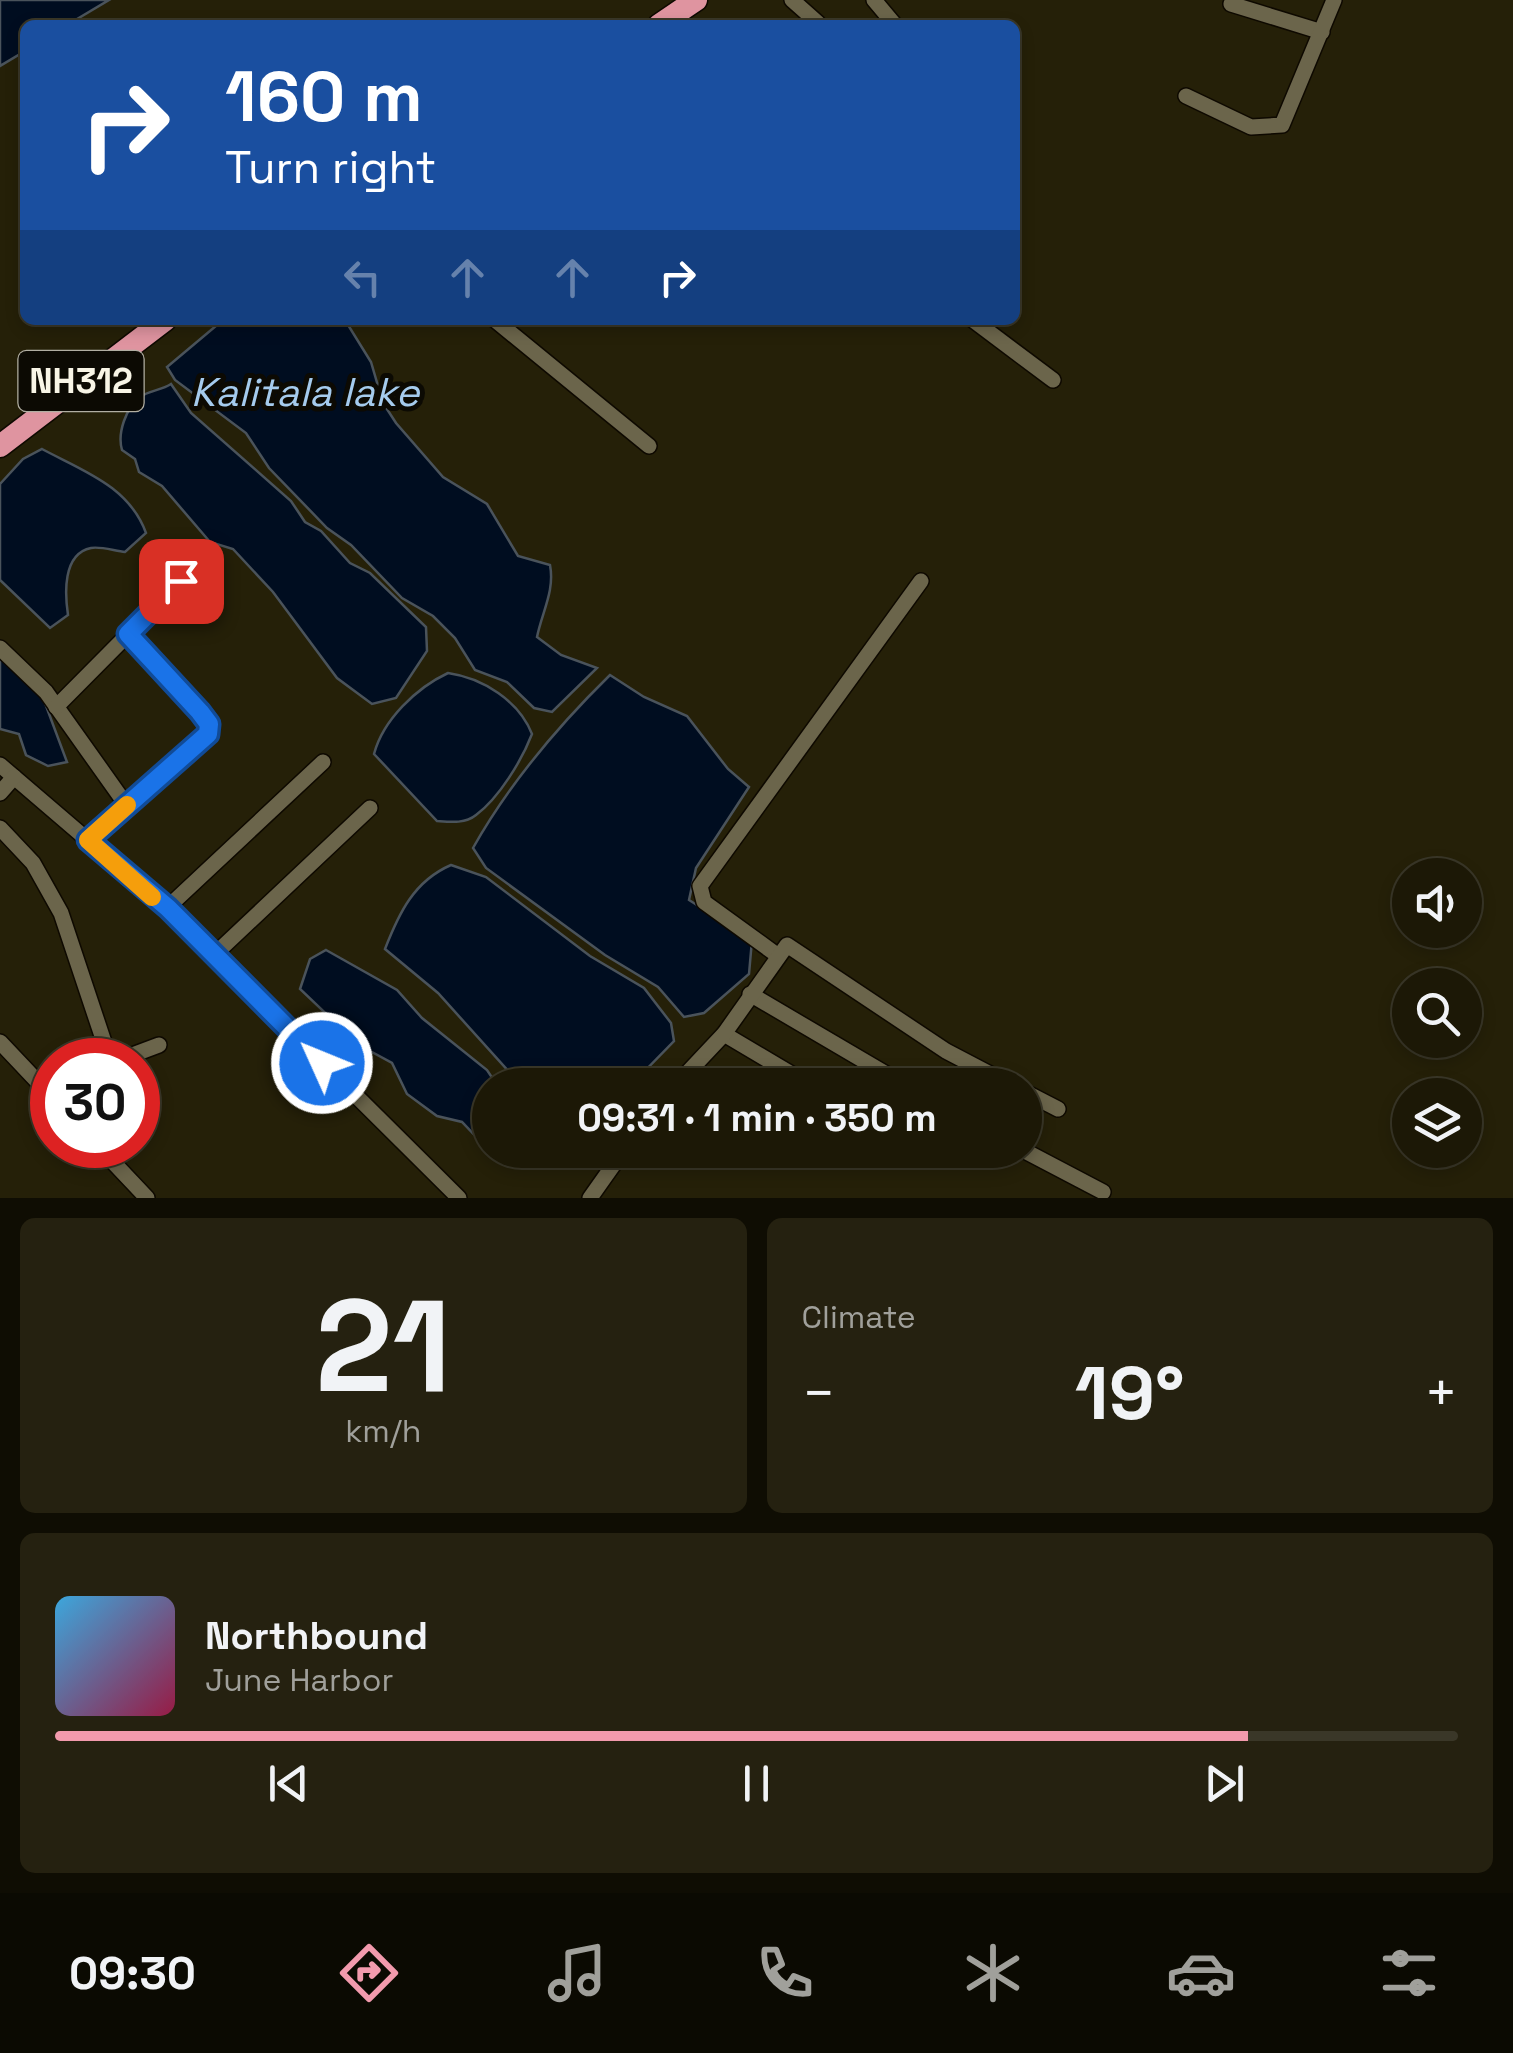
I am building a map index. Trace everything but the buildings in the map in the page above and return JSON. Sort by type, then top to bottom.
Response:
[{"type":"highway","points":[[667,20],[696,0]]},
{"type":"highway","name":"NH312","points":[[0,446],[158,325]]},
{"type":"street","points":[[792,0],[814,20]]},
{"type":"street","points":[[874,0],[891,20]]},
{"type":"street","points":[[1186,96],[1252,127],[1282,125],[1334,0]]},
{"type":"street","points":[[1231,4],[1322,32]]},
{"type":"street","points":[[501,325],[649,446]]},
{"type":"street","points":[[979,325],[1052,380]]},
{"type":"street","points":[[56,707],[181,581]]},
{"type":"street","points":[[777,955],[704,902],[700,886],[920,581]]},
{"type":"street","points":[[88,840],[198,746],[209,724],[128,634]]},
{"type":"street","points":[[0,648],[56,707],[127,806]]},
{"type":"street","points":[[168,908],[323,762]]},
{"type":"street","points":[[0,765],[168,908],[459,1198]]},
{"type":"street","points":[[0,793],[14,777]]},
{"type":"street","points":[[212,956],[370,808]]},
{"type":"street","points":[[0,828],[32,863],[61,913],[103,1038]]},
{"type":"street","points":[[692,1068],[724,1034],[783,947],[792,946],[946,1051],[978,1068]]},
{"type":"street","points":[[750,994],[876,1068]]},
{"type":"street","points":[[724,1034],[781,1068]]},
{"type":"street","points":[[0,1042],[30,1071]]},
{"type":"street","points":[[1042,1101],[1058,1109]]},
{"type":"street","points":[[1042,1160],[1102,1192]]},
{"type":"street","points":[[118,1168],[146,1198]]},
{"type":"street","points":[[590,1198],[611,1168]]},
{"type":"water","points":[[0,0],[109,0],[75,20],[20,20],[20,54],[0,66]]},
{"type":"water","name":"Kalitala lake","points":[[217,325],[348,325],[371,362],[383,403],[396,423],[443,477],[487,504],[518,556],[550,565],[549,593],[537,637],[561,655],[597,668],[552,712],[534,708],[507,682],[475,670],[455,638],[433,616],[402,598],[351,545],[327,528],[269,468],[246,433],[175,380],[167,367]]},
{"type":"water","points":[[171,384],[191,413],[291,501],[305,522],[321,531],[350,563],[370,573],[426,627],[427,651],[396,698],[372,704],[337,678],[273,592],[233,549],[210,542],[162,486],[139,472],[135,459],[122,450],[122,429],[135,402]]},
{"type":"water","points":[[42,449],[116,492],[128,503],[146,533],[125,552],[91,548],[75,558],[68,576],[68,615],[50,628],[0,580],[0,484],[23,459]]},
{"type":"water","points":[[0,657],[42,695],[67,762],[48,766],[26,755],[19,734],[0,729]]},
{"type":"water","points":[[448,673],[474,680],[498,693],[518,711],[532,734],[516,767],[493,799],[472,818],[457,822],[437,821],[374,754],[385,729],[402,706]]},
{"type":"water","points":[[610,675],[644,697],[687,716],[728,769],[749,787],[696,868],[689,900],[752,940],[749,974],[704,1013],[684,1017],[658,987],[605,955],[486,868],[473,848],[536,757]]},
{"type":"water","points":[[451,865],[486,877],[590,956],[644,988],[671,1023],[674,1041],[648,1068],[506,1068],[438,993],[385,949],[409,899]]},
{"type":"water","points":[[326,950],[397,990],[422,1018],[484,1068],[472,1068],[472,1132],[462,1122],[437,1116],[407,1094],[392,1063],[359,1045],[300,989],[310,959]]},
{"type":"slow traffic","points":[[127,805],[88,840],[152,897]]},
{"type":"route","points":[[181,581],[128,634],[200,712],[209,724],[208,734],[88,840],[168,908],[322,1063]]}]
